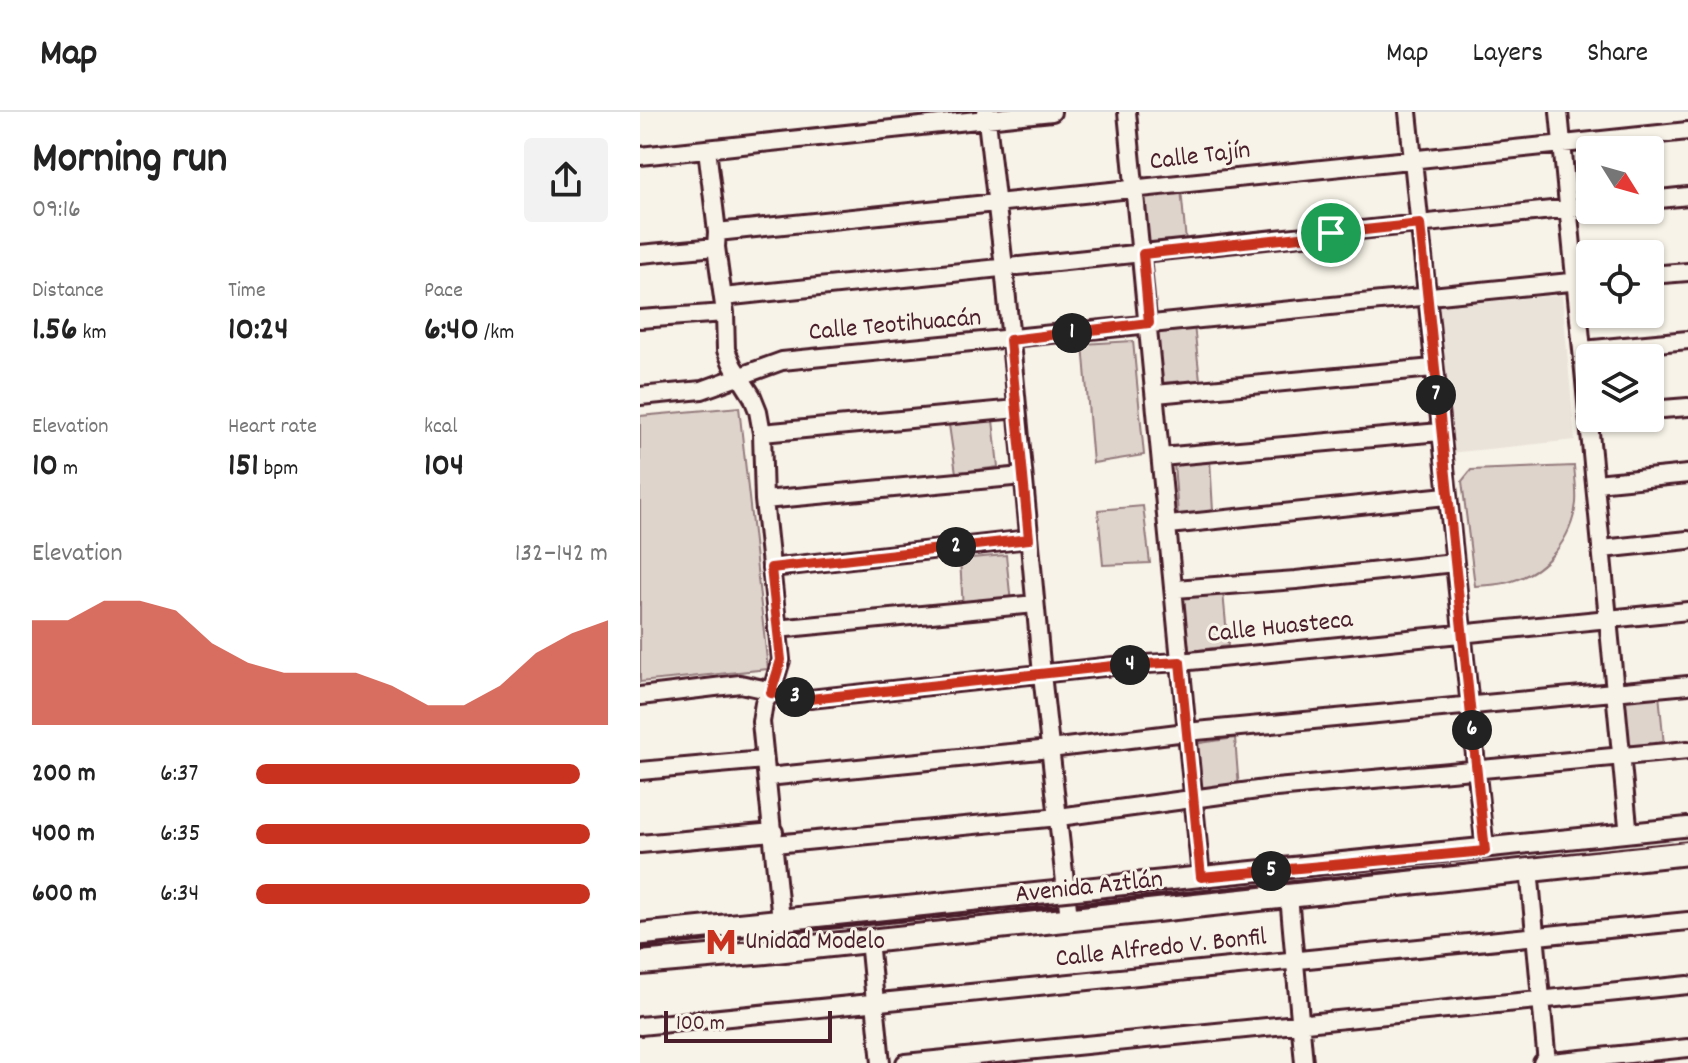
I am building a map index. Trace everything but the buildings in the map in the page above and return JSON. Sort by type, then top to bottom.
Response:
[{"type":"main road","name":"Avenida Aztlán","points":[[640,935],[1688,829]]},
{"type":"main road","name":"Avenida Aztlán","points":[[640,963],[1688,853]]},
{"type":"street","points":[[640,156],[986,115],[1052,112]]},
{"type":"street","points":[[1127,112],[1201,877]]},
{"type":"street","points":[[1408,112],[1485,851]]},
{"type":"street","points":[[1559,112],[1576,247]]},
{"type":"street","points":[[986,115],[1069,918]]},
{"type":"street","name":"Calle Tajín","points":[[640,254],[717,240],[996,203],[1688,131]]},
{"type":"street","points":[[707,149],[726,350],[758,411],[762,433],[764,500],[781,660],[771,693],[761,712],[781,920]]},
{"type":"street","points":[[1664,199],[1688,196]]},
{"type":"street","points":[[640,319],[1004,267],[1576,207]]},
{"type":"street","points":[[1664,274],[1688,272]]},
{"type":"street","name":"Calle Teotihuacán","points":[[640,396],[702,390],[782,361],[1576,282]]},
{"type":"street","points":[[1646,344],[1688,340]]},
{"type":"street","points":[[1156,394],[1433,368]]},
{"type":"street","points":[[1664,409],[1688,407]]},
{"type":"street","points":[[762,433],[1017,409]]},
{"type":"street","points":[[1161,457],[1440,432]]},
{"type":"street","points":[[1592,432],[1629,836]]},
{"type":"street","points":[[1596,483],[1688,474]]},
{"type":"street","points":[[764,500],[1023,476]]},
{"type":"street","points":[[1169,525],[1446,496]]},
{"type":"street","points":[[771,568],[1029,539]]},
{"type":"street","points":[[1602,549],[1688,540]]},
{"type":"street","points":[[1175,589],[1454,563]]},
{"type":"street","points":[[777,629],[1035,604]]},
{"type":"street","name":"Calle Huasteca","points":[[640,696],[740,684],[810,699],[1113,666],[1688,611]]},
{"type":"street","points":[[767,777],[1186,732],[1688,685]]},
{"type":"street","points":[[640,844],[774,838],[1059,817],[1192,797],[1688,750]]},
{"type":"street","points":[[640,771],[764,760]]},
{"type":"street","points":[[1529,869],[1545,1063],[1688,1048]]},
{"type":"street","points":[[1289,896],[1304,1063]]},
{"type":"street","name":"Calle Alfredo V. Bonfil","points":[[640,1026],[1688,921]]},
{"type":"street","points":[[869,940],[881,1063]]},
{"type":"street","points":[[905,1063],[1688,985]]},
{"type":"shaded area","points":[[1181,189],[1186,242],[1143,248],[1138,194]]},
{"type":"shaded area","points":[[1562,295],[1575,440],[1449,453],[1436,306]]},
{"type":"shaded area","points":[[1194,325],[1200,380],[1158,383],[1152,330]]},
{"type":"shaded area","points":[[1133,341],[1144,455],[1093,463],[1083,344]]},
{"type":"shaded area","points":[[739,407],[768,669],[640,682],[640,416]]},
{"type":"shaded area","points":[[993,420],[998,467],[956,473],[949,425]]},
{"type":"shaded area","points":[[1210,459],[1213,511],[1178,515],[1174,463]]},
{"type":"shaded area","points":[[1574,466],[1576,499],[1573,516],[1555,552],[1536,570],[1524,576],[1503,583],[1475,586],[1462,481],[1471,470]]},
{"type":"shaded area","points":[[1143,506],[1150,563],[1103,565],[1098,510]]},
{"type":"shaded area","points":[[1006,555],[1011,603],[963,609],[960,559]]},
{"type":"shaded area","points":[[1223,592],[1228,646],[1184,652],[1180,597]]},
{"type":"shaded area","points":[[1659,694],[1664,745],[1626,748],[1621,698]]},
{"type":"shaded area","points":[[1235,738],[1239,789],[1199,793],[1193,744]]},
{"type":"railway","points":[[640,946],[1688,837]]},
{"type":"place","name":"Unidad Modelo","points":[[721,942]]},
{"type":"route","points":[[1420,224],[1485,851],[1201,877],[1180,662],[1113,666],[810,699],[771,693],[781,660],[771,568],[1029,539],[1010,340],[1149,323],[1143,254],[1331,233],[1420,224]]}]
